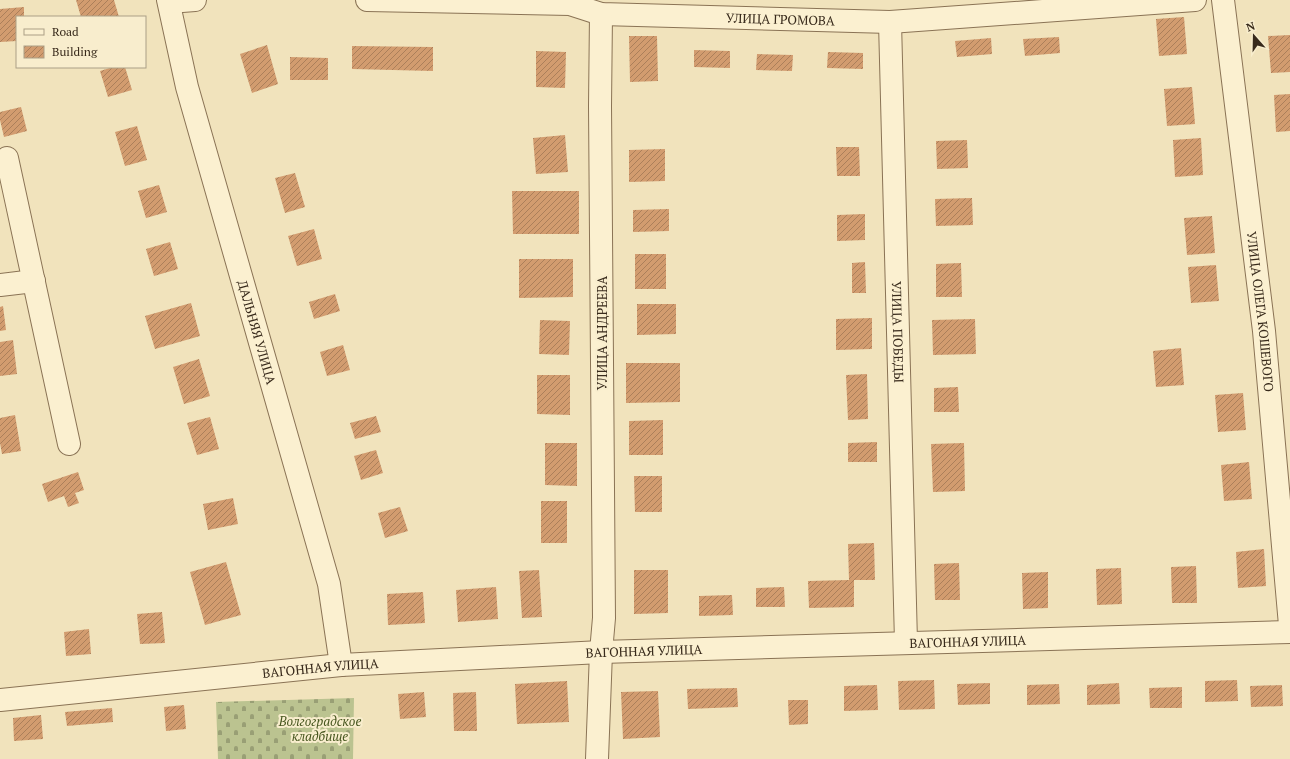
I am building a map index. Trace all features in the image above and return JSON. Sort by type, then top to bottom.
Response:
[{"type":"street","points":[[168,1],[196,0]]},
{"type":"street","name":"УЛИЦА ГРОМОВА","points":[[367,0],[570,2],[601,14],[890,22],[1195,0]]},
{"type":"street","name":"УЛИЦА ОЛЕГА КОШЕВОГО","points":[[1223,0],[1264,331],[1290,625]]},
{"type":"street","name":"ДАЛЬНЯЯ УЛИЦА","points":[[168,1],[187,87],[328,584],[341,665]]},
{"type":"street","name":"УЛИЦА АНДРЕЕВА","points":[[597,759],[600,652],[604,618],[600,106],[601,14]]},
{"type":"street","name":"УЛИЦА ПОБЕДЫ","points":[[890,22],[906,642]]},
{"type":"street","points":[[7,158],[69,444]]},
{"type":"street","points":[[0,285],[34,281]]},
{"type":"street","name":"ВАГОННАЯ УЛИЦА","points":[[0,700],[341,665],[600,652],[1290,632]]},
{"type":"green space","name":"Волгоградское кладбище","points":[[354,698],[353,759],[218,759],[216,702]]},
{"type":"building","points":[[76,0],[114,0],[119,16],[81,16]]},
{"type":"building","points":[[24,7],[24,16],[16,16],[16,41],[0,42],[0,9]]},
{"type":"building","points":[[1184,17],[1187,54],[1159,56],[1156,19]]},
{"type":"building","points":[[1290,35],[1290,72],[1271,73],[1268,36]]},
{"type":"building","points":[[629,36],[657,36],[658,81],[630,82]]},
{"type":"building","points":[[1059,37],[1060,53],[1025,56],[1023,39]]},
{"type":"building","points":[[991,38],[992,54],[957,57],[955,41]]},
{"type":"building","points":[[267,45],[278,84],[252,93],[240,54]]},
{"type":"building","points":[[352,46],[433,47],[433,71],[352,69]]},
{"type":"building","points":[[694,50],[730,51],[730,68],[694,67]]},
{"type":"building","points":[[536,51],[566,52],[565,88],[536,87]]},
{"type":"building","points":[[828,52],[863,53],[863,69],[827,68]]},
{"type":"building","points":[[757,54],[793,55],[792,71],[756,70]]},
{"type":"building","points":[[290,57],[328,58],[328,80],[290,80]]},
{"type":"building","points":[[110,68],[125,68],[132,90],[108,97],[100,71]]},
{"type":"building","points":[[1192,87],[1195,124],[1167,126],[1164,89]]},
{"type":"building","points":[[1290,94],[1290,131],[1276,132],[1274,95]]},
{"type":"building","points":[[21,107],[27,131],[4,137],[0,120],[0,112]]},
{"type":"building","points":[[137,126],[147,160],[125,166],[115,132]]},
{"type":"building","points":[[565,135],[568,172],[536,174],[533,138]]},
{"type":"building","points":[[1201,138],[1203,175],[1175,177],[1173,140]]},
{"type":"building","points":[[967,140],[968,168],[937,169],[936,141]]},
{"type":"building","points":[[836,147],[859,147],[860,176],[837,176]]},
{"type":"building","points":[[665,149],[665,181],[629,182],[629,150]]},
{"type":"building","points":[[295,173],[305,207],[285,213],[275,178]]},
{"type":"building","points":[[159,185],[167,212],[146,218],[138,191]]},
{"type":"building","points":[[512,191],[579,191],[579,234],[513,234]]},
{"type":"building","points":[[972,198],[973,225],[936,226],[935,199]]},
{"type":"building","points":[[669,209],[669,231],[633,232],[633,210]]},
{"type":"building","points":[[865,214],[865,240],[837,241],[837,215]]},
{"type":"building","points":[[1212,216],[1215,253],[1187,255],[1184,218]]},
{"type":"building","points":[[314,229],[322,259],[297,266],[288,236]]},
{"type":"building","points":[[170,242],[178,269],[154,276],[146,249]]},
{"type":"building","points":[[635,254],[666,254],[666,289],[635,289]]},
{"type":"building","points":[[519,259],[573,259],[573,297],[519,298]]},
{"type":"building","points":[[865,262],[866,293],[852,293],[852,263]]},
{"type":"building","points":[[961,263],[962,297],[936,297],[936,264]]},
{"type":"building","points":[[1216,265],[1219,301],[1191,303],[1188,267]]},
{"type":"building","points":[[335,294],[340,311],[314,319],[309,302]]},
{"type":"building","points":[[191,303],[200,336],[155,349],[145,316]]},
{"type":"building","points":[[637,304],[676,304],[676,334],[637,335]]},
{"type":"building","points":[[3,306],[6,330],[0,331],[0,307]]},
{"type":"building","points":[[872,318],[872,349],[836,350],[836,319]]},
{"type":"building","points":[[975,319],[976,354],[933,355],[932,320]]},
{"type":"building","points":[[540,320],[570,321],[569,355],[539,354]]},
{"type":"building","points":[[13,340],[17,374],[0,376],[0,342]]},
{"type":"building","points":[[343,345],[350,370],[327,376],[320,352]]},
{"type":"building","points":[[1181,348],[1184,385],[1156,387],[1153,351]]},
{"type":"building","points":[[199,359],[210,396],[184,404],[173,367]]},
{"type":"building","points":[[626,363],[680,363],[680,402],[626,403]]},
{"type":"building","points":[[867,374],[868,419],[848,420],[846,375]]},
{"type":"building","points":[[537,375],[570,375],[570,415],[537,414]]},
{"type":"building","points":[[958,387],[959,412],[934,412],[934,388]]},
{"type":"building","points":[[1243,393],[1246,430],[1218,432],[1215,395]]},
{"type":"building","points":[[15,415],[21,451],[2,454],[0,443],[0,418]]},
{"type":"building","points":[[376,416],[381,432],[355,439],[350,423]]},
{"type":"building","points":[[210,417],[219,449],[197,455],[187,423]]},
{"type":"building","points":[[663,420],[663,455],[629,455],[629,421]]},
{"type":"building","points":[[877,442],[877,462],[848,462],[848,443]]},
{"type":"building","points":[[545,443],[577,443],[577,486],[545,485]]},
{"type":"building","points":[[964,443],[965,491],[933,492],[931,444]]},
{"type":"building","points":[[376,450],[383,473],[361,480],[354,456]]},
{"type":"building","points":[[1249,462],[1252,499],[1224,501],[1221,465]]},
{"type":"building","points":[[78,472],[84,490],[75,493],[79,503],[68,507],[64,496],[48,502],[42,484]]},
{"type":"building","points":[[634,476],[662,476],[662,512],[635,512]]},
{"type":"building","points":[[233,498],[238,524],[208,530],[203,504]]},
{"type":"building","points":[[541,501],[567,501],[567,543],[541,543]]},
{"type":"building","points":[[400,507],[408,531],[385,538],[378,513]]},
{"type":"building","points":[[874,543],[875,580],[854,580],[854,607],[809,608],[808,581],[849,580],[848,544]]},
{"type":"building","points":[[1264,549],[1266,586],[1238,588],[1236,552]]},
{"type":"building","points":[[226,562],[241,615],[205,625],[190,572]]},
{"type":"building","points":[[959,563],[960,600],[935,600],[934,564]]},
{"type":"building","points":[[1196,566],[1197,603],[1172,603],[1171,567]]},
{"type":"building","points":[[1121,568],[1122,604],[1097,605],[1096,569]]},
{"type":"building","points":[[539,570],[542,617],[522,618],[519,571]]},
{"type":"building","points":[[634,570],[668,570],[668,613],[634,614]]},
{"type":"building","points":[[1048,572],[1048,608],[1023,609],[1022,573]]},
{"type":"building","points":[[496,587],[498,619],[458,622],[456,590]]},
{"type":"building","points":[[784,587],[785,607],[756,607],[756,588]]},
{"type":"building","points":[[423,592],[425,623],[388,625],[387,594]]},
{"type":"building","points":[[732,595],[733,615],[699,616],[699,596]]},
{"type":"building","points":[[162,612],[165,643],[140,644],[137,614]]},
{"type":"building","points":[[89,629],[91,654],[66,656],[64,632]]},
{"type":"building","points":[[934,680],[935,709],[899,710],[898,681]]},
{"type":"building","points":[[1237,680],[1238,701],[1205,702],[1205,681]]},
{"type":"building","points":[[567,681],[569,722],[517,724],[515,684]]},
{"type":"building","points":[[990,683],[990,704],[958,705],[957,684]]},
{"type":"building","points":[[1119,683],[1120,704],[1087,705],[1087,685]]},
{"type":"building","points":[[1059,684],[1060,704],[1027,705],[1027,685]]},
{"type":"building","points":[[877,685],[878,710],[844,711],[844,686]]},
{"type":"building","points":[[1282,685],[1283,706],[1251,707],[1250,686]]},
{"type":"building","points":[[1182,687],[1182,708],[1150,708],[1149,688]]},
{"type":"building","points":[[737,688],[738,707],[688,709],[687,689]]},
{"type":"building","points":[[658,691],[660,737],[623,739],[621,692]]},
{"type":"building","points":[[424,692],[426,717],[400,719],[398,694]]},
{"type":"building","points":[[476,692],[477,731],[454,731],[453,693]]},
{"type":"building","points":[[788,700],[808,700],[808,724],[789,725]]},
{"type":"building","points":[[184,705],[186,729],[166,731],[164,707]]},
{"type":"building","points":[[112,708],[113,722],[67,726],[65,712]]},
{"type":"building","points":[[41,715],[43,739],[14,741],[13,718]]}]
